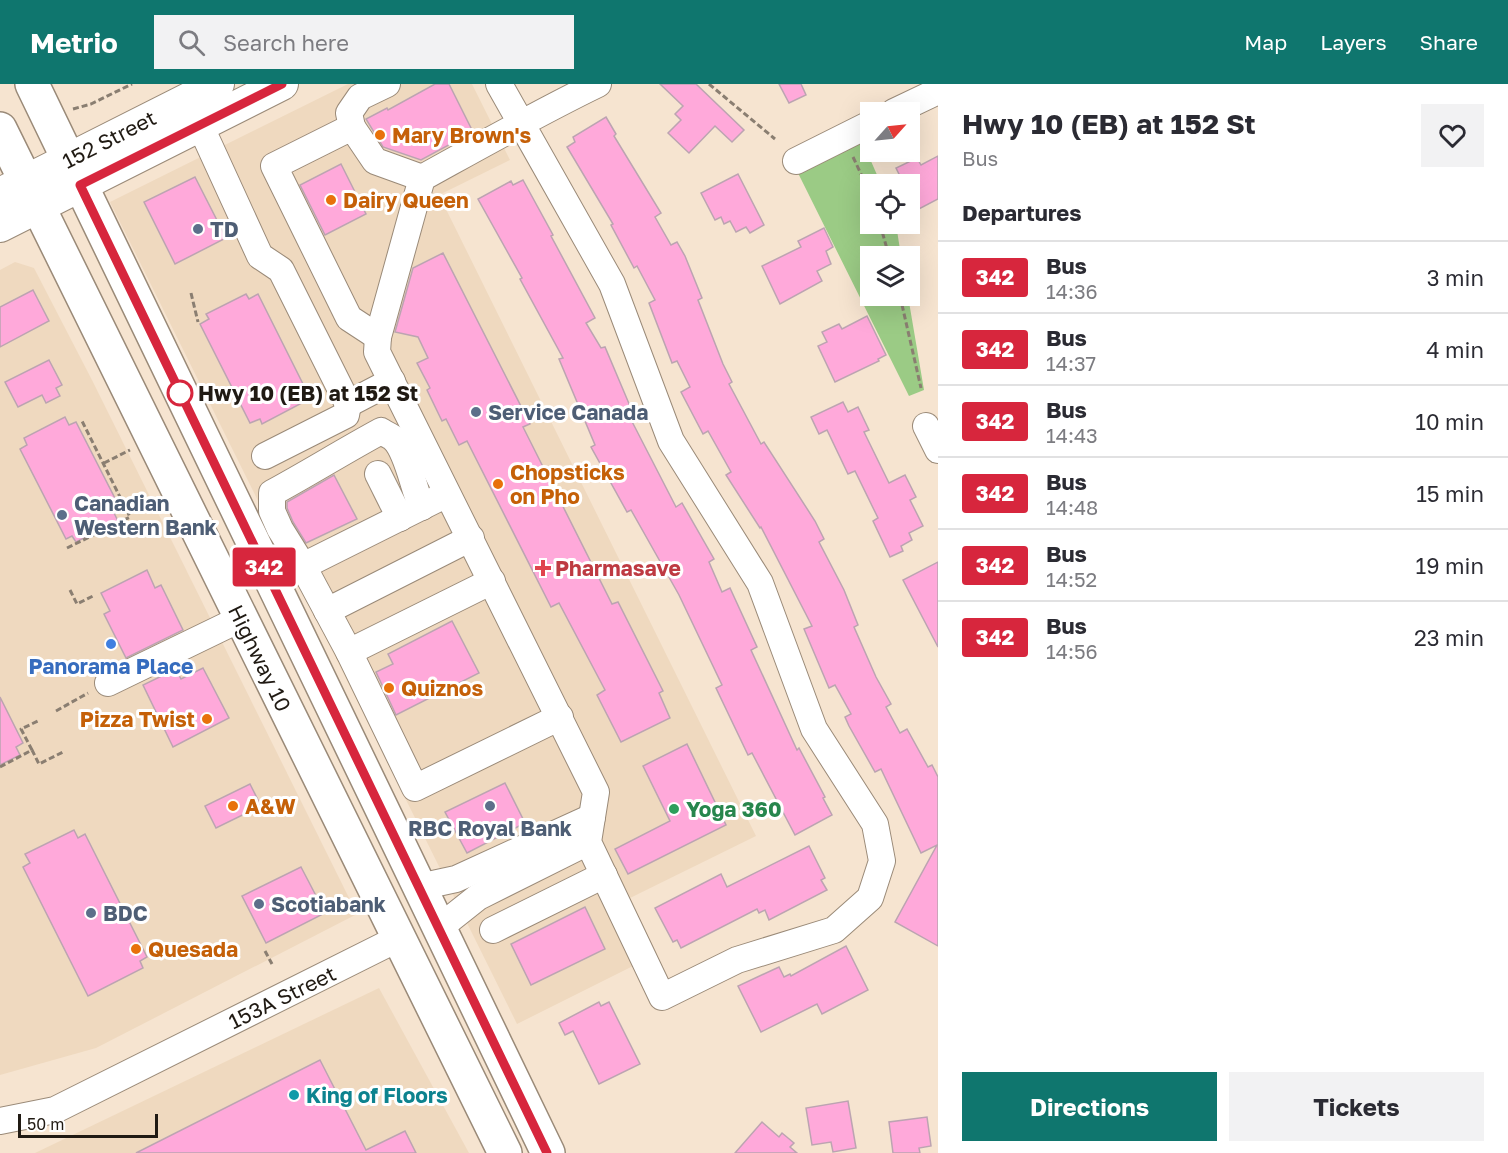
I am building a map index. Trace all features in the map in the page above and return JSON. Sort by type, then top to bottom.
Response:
[{"type":"highway","name":"Highway 10","points":[[32,84],[548,1153]]},
{"type":"highway","name":"Highway 10","points":[[0,129],[22,194],[240,619],[505,1153]]},
{"type":"highway","points":[[373,886],[412,916],[439,928]]},
{"type":"highway","points":[[399,938],[413,937],[456,961]]},
{"type":"main road","name":"152 Street","points":[[74,173],[218,84]]},
{"type":"main road","name":"152 Street","points":[[0,226],[22,194],[200,125],[282,84]]},
{"type":"street","points":[[387,84],[360,97],[349,113],[352,127],[375,161],[422,178]]},
{"type":"street","points":[[499,84],[521,124],[612,284],[671,441],[760,583],[814,729],[875,824],[882,861],[870,898],[834,930],[737,960],[662,997],[604,875],[590,830],[596,792],[378,352],[378,337],[422,178],[521,124],[550,107],[598,84]]},
{"type":"street","points":[[915,102],[938,91]]},
{"type":"street","points":[[200,125],[260,256],[281,270],[348,404],[346,415],[265,456]]},
{"type":"street","points":[[352,127],[274,166],[349,318],[378,337]]},
{"type":"street","points":[[796,161],[860,129]]},
{"type":"street","points":[[348,404],[392,381]]},
{"type":"street","points":[[926,426],[938,450]]},
{"type":"street","points":[[411,512],[414,491],[413,476],[395,440],[381,431],[272,493],[272,511],[280,529],[303,566],[349,652],[415,789],[560,717]]},
{"type":"street","points":[[378,474],[411,512]]},
{"type":"street","points":[[303,566],[449,493]]},
{"type":"street","points":[[327,610],[471,538]]},
{"type":"street","points":[[349,652],[492,581]]},
{"type":"street","points":[[100,687],[240,619]]},
{"type":"street","points":[[419,887],[456,879],[590,830]]},
{"type":"street","points":[[439,928],[478,897],[590,830]]},
{"type":"street","points":[[493,930],[604,875]]},
{"type":"street","name":"153A Street","points":[[0,1121],[55,1110],[399,938]]},
{"type":"path","points":[[72,109],[92,104],[132,84]]},
{"type":"path","points":[[709,84],[775,139]]},
{"type":"path","points":[[849,150],[861,174]]},
{"type":"path","points":[[191,293],[198,322]]},
{"type":"path","points":[[902,306],[921,388]]},
{"type":"path","points":[[67,548],[130,517],[81,419]]},
{"type":"path","points":[[104,463],[134,448]]},
{"type":"path","points":[[70,590],[77,604],[93,596]]},
{"type":"path","points":[[56,711],[100,687]]},
{"type":"path","points":[[38,721],[21,729],[39,764],[65,751]]},
{"type":"path","points":[[0,767],[32,750]]},
{"type":"path","points":[[265,951],[272,964]]},
{"type":"shaded area","points":[[348,84],[472,84],[510,160],[439,195],[756,836],[630,898],[657,954],[517,1024],[110,202]]},
{"type":"shaded area","name":"Panorama Place","points":[[15,262],[34,268],[357,914],[96,1048],[0,1075],[0,270]]},
{"type":"shaded area","points":[[379,988],[469,1153],[35,1153]]},
{"type":"green space","points":[[860,136],[860,162],[871,162],[877,174],[860,174],[860,234],[898,234],[899,246],[860,246],[860,298],[795,167]]},
{"type":"green space","points":[[864,306],[910,306],[924,390],[909,396]]},
{"type":"building","points":[[435,84],[449,84],[473,132],[421,160],[383,147],[366,119],[387,108],[388,110]]},
{"type":"building","points":[[660,84],[696,84],[744,130],[732,142],[715,126],[689,153],[668,133],[681,120],[675,114],[683,106]]},
{"type":"building","points":[[779,84],[801,84],[806,95],[789,103]]},
{"type":"building","points":[[606,117],[616,134],[614,136],[661,213],[655,217],[671,245],[677,242],[685,256],[702,298],[698,300],[732,382],[729,384],[761,444],[764,442],[815,521],[824,539],[819,542],[844,590],[858,625],[854,627],[876,677],[891,704],[886,707],[900,733],[907,729],[928,767],[932,765],[938,777],[938,946],[895,922],[937,845],[921,853],[881,769],[875,772],[849,726],[845,717],[851,714],[835,685],[829,688],[804,629],[812,626],[761,527],[726,475],[731,472],[708,431],[703,434],[681,392],[690,387],[677,361],[672,363],[649,303],[655,300],[637,266],[634,268],[611,225],[613,224],[567,147],[575,142],[573,137]]},
{"type":"building","points":[[938,156],[938,199],[920,208],[920,174],[899,174],[896,168],[909,162],[919,162],[921,165]]},
{"type":"building","name":"Dairy Queen","points":[[341,164],[366,214],[325,235],[300,185]]},
{"type":"building","points":[[738,174],[764,225],[750,233],[746,227],[736,232],[730,221],[724,224],[721,217],[715,220],[701,193]]},
{"type":"building","points":[[195,177],[226,238],[175,264],[144,202]]},
{"type":"building","points":[[523,180],[595,318],[586,323],[601,348],[605,347],[630,406],[625,408],[676,507],[682,503],[714,559],[709,562],[722,592],[730,588],[757,647],[751,650],[797,750],[799,748],[825,797],[823,798],[832,815],[795,835],[752,753],[748,755],[716,688],[722,685],[679,595],[631,510],[627,512],[591,447],[595,445],[559,359],[563,358],[478,199],[511,181],[513,185]]},
{"type":"building","points":[[824,228],[833,247],[826,251],[831,264],[817,271],[822,281],[780,304],[762,266],[801,247],[798,241]]},
{"type":"building","points":[[443,253],[530,424],[523,427],[612,604],[618,602],[663,691],[659,693],[670,718],[621,742],[597,695],[605,690],[559,603],[551,607],[467,441],[459,445],[446,419],[442,421],[427,390],[430,388],[417,363],[428,358],[418,337],[395,332],[413,268]]},
{"type":"building","points":[[33,290],[49,321],[0,347],[0,307]]},
{"type":"building","points":[[246,294],[249,299],[258,294],[308,394],[300,398],[302,403],[262,424],[260,419],[250,423],[200,324],[209,319],[206,314]]},
{"type":"building","points":[[867,316],[886,355],[878,359],[879,361],[835,382],[818,346],[827,342],[822,332],[839,324],[842,329]]},
{"type":"building","points":[[49,360],[62,385],[56,388],[60,396],[46,403],[42,395],[18,407],[5,382]]},
{"type":"building","points":[[843,402],[848,412],[858,407],[869,430],[864,432],[889,483],[905,475],[916,497],[910,500],[923,526],[909,533],[912,540],[901,546],[903,551],[890,557],[873,521],[878,518],[855,471],[848,474],[827,430],[819,434],[811,417]]},
{"type":"building","points":[[65,417],[69,425],[76,422],[121,510],[114,513],[118,521],[76,542],[72,536],[66,539],[20,449],[27,445],[24,438]]},
{"type":"building","points":[[334,475],[357,519],[306,543],[293,522],[287,502]]},
{"type":"building","points":[[938,562],[938,647],[903,580]]},
{"type":"building","points":[[147,570],[155,588],[161,585],[183,630],[126,658],[104,614],[110,611],[101,593]]},
{"type":"building","points":[[452,621],[479,673],[396,715],[376,672],[393,664],[388,654]]},
{"type":"building","points":[[203,668],[229,718],[173,747],[143,685],[176,669],[181,679]]},
{"type":"building","points":[[0,697],[23,743],[16,747],[20,755],[0,765]]},
{"type":"building","points":[[687,744],[726,825],[628,874],[615,849],[670,821],[643,766]]},
{"type":"building","points":[[505,783],[525,823],[467,853],[445,812]]},
{"type":"building","name":"A&W","points":[[250,784],[261,806],[216,828],[205,806]]},
{"type":"building","points":[[74,830],[78,838],[85,834],[147,957],[140,961],[143,968],[88,996],[23,867],[30,863],[25,854]]},
{"type":"building","points":[[809,846],[825,878],[821,880],[827,890],[769,920],[765,910],[759,913],[757,909],[681,948],[677,940],[673,942],[655,908],[721,874],[727,887]]},
{"type":"building","points":[[301,867],[325,913],[266,943],[242,896]]},
{"type":"building","points":[[585,907],[605,949],[531,985],[511,944]]},
{"type":"building","points":[[846,946],[868,990],[822,1014],[817,1004],[761,1032],[738,986],[779,967],[784,977],[790,974],[791,976]]},
{"type":"building","points":[[599,1002],[601,1006],[609,1002],[640,1064],[599,1084],[573,1031],[565,1035],[559,1023]]},
{"type":"building","name":"King of Floors","points":[[320,1060],[366,1150],[405,1131],[416,1153],[136,1153]]},
{"type":"building","points":[[848,1101],[856,1148],[833,1152],[831,1142],[812,1145],[806,1108]]},
{"type":"building","points":[[927,1117],[931,1146],[919,1148],[920,1153],[893,1153],[889,1122]]},
{"type":"building","points":[[762,1122],[779,1137],[782,1133],[794,1143],[790,1147],[797,1153],[735,1153]]},
{"type":"bus line","name":"342","points":[[282,84],[80,185],[547,1153]]},
{"type":"place","name":"Mary Brown's","points":[[380,135]]},
{"type":"place","name":"Dairy Queen","points":[[331,200]]},
{"type":"place","name":"TD","points":[[198,229]]},
{"type":"place","name":"Hwy 10 (EB) at 152 St","points":[[180,393]]},
{"type":"place","name":"Service Canada","points":[[476,412]]},
{"type":"place","name":"Chopsticks on Pho","points":[[498,484]]},
{"type":"place","name":"Canadian Western Bank","points":[[62,515]]},
{"type":"place","name":"Pharmasave","points":[[543,568]]},
{"type":"place","name":"Panorama Place","points":[[111,644]]},
{"type":"place","name":"Quiznos","points":[[389,688]]},
{"type":"place","name":"Pizza Twist","points":[[207,719]]},
{"type":"place","name":"A&W","points":[[233,806]]},
{"type":"place","name":"RBC Royal Bank","points":[[490,806]]},
{"type":"place","name":"Yoga 360","points":[[674,809]]},
{"type":"place","name":"Scotiabank","points":[[259,904]]},
{"type":"place","name":"BDC","points":[[91,913]]},
{"type":"place","name":"Quesada","points":[[136,949]]},
{"type":"place","name":"King of Floors","points":[[294,1095]]}]
